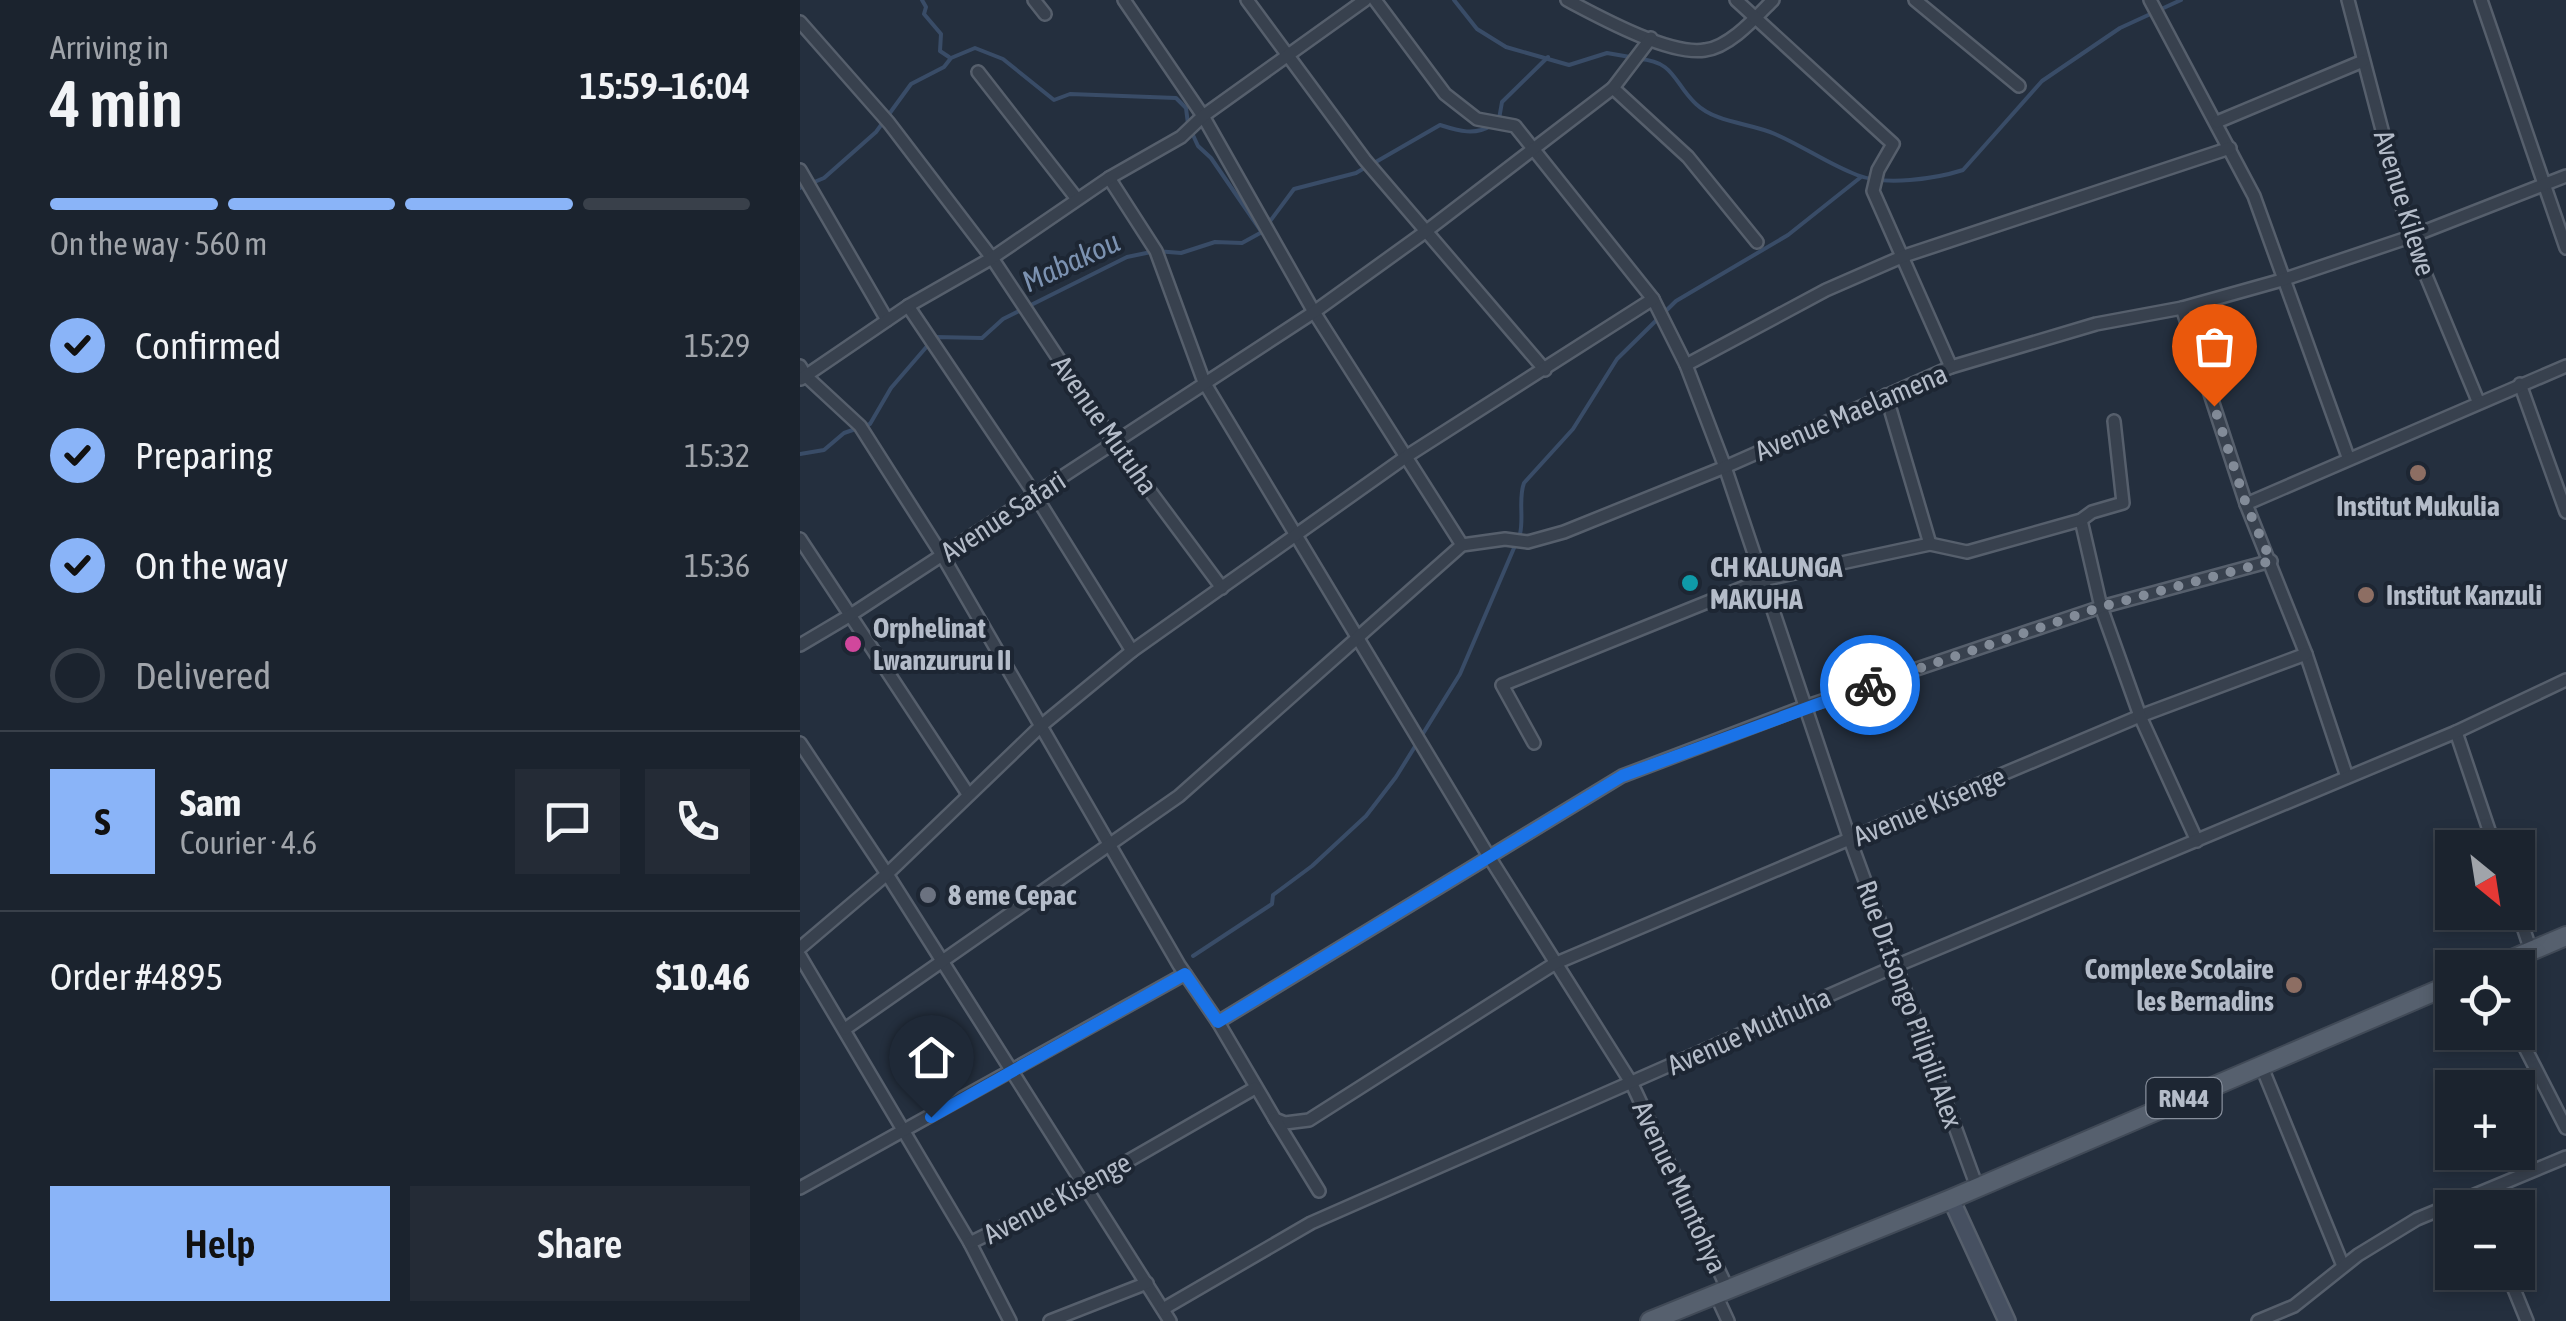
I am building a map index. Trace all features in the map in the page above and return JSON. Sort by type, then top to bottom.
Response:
[{"type":"main road","points":[[2533,950],[2566,936]]},
{"type":"main road","name":"RN44","points":[[1650,1321],[1950,1199],[2435,991]]},
{"type":"street","points":[[1034,0],[1045,14]]},
{"type":"street","points":[[845,1029],[1179,796],[1462,544],[1314,312],[1203,116],[1124,0]]},
{"type":"street","points":[[1247,0],[1375,173],[1545,370]]},
{"type":"street","points":[[1319,1191],[1109,847],[942,554],[861,428],[802,374],[992,258],[1109,178],[1182,137],[1203,116],[1365,0]]},
{"type":"street","name":"Rue Dr.tsongo Pilipili Alex","points":[[1375,0],[1446,94],[1477,119],[1516,126],[1659,309],[1686,364],[1725,467],[1850,840],[1976,1187]]},
{"type":"street","points":[[1567,0],[1680,50],[1705,50],[1720,45],[1774,0]]},
{"type":"street","points":[[1736,0],[1893,144],[1878,170],[1873,191],[1951,368]]},
{"type":"street","points":[[1915,0],[2019,86]]},
{"type":"street","name":"Avenue Kilewe","points":[[2348,0],[2410,236],[2478,402]]},
{"type":"street","points":[[2481,0],[2566,248]]},
{"type":"street","points":[[2156,7],[2254,196],[2348,457]]},
{"type":"street","name":"Avenue Mutuha","points":[[800,22],[885,120],[992,258],[1115,444],[1222,588]]},
{"type":"street","name":"Avenue Safari","points":[[800,645],[1314,312],[1426,232],[1613,88],[1650,38]]},
{"type":"street","points":[[2217,122],[2363,60]]},
{"type":"street","points":[[978,72],[1078,199]]},
{"type":"street","points":[[1613,88],[1688,157],[1756,242]]},
{"type":"street","points":[[1686,364],[1826,290],[1904,256],[2230,148]]},
{"type":"street","points":[[800,170],[887,320]]},
{"type":"street","points":[[2347,777],[2306,654],[2246,504],[2182,308],[2282,280],[2410,236],[2566,176]]},
{"type":"street","name":"Avenue Muntohya","points":[[1109,178],[1156,252],[1204,382],[1554,964],[1632,1084],[1722,1292],[1728,1321]]},
{"type":"street","points":[[908,306],[1035,495],[1132,651]]},
{"type":"street","name":"Avenue Maelamena","points":[[1462,544],[1505,539],[1528,542],[1564,532],[1951,368],[2096,324],[2182,308]]},
{"type":"street","points":[[800,948],[887,874],[1042,725],[1132,651],[1407,456],[1545,370],[1659,309]]},
{"type":"street","points":[[2246,504],[2566,366]]},
{"type":"street","points":[[2520,384],[2566,512]]},
{"type":"street","points":[[1886,394],[1930,544]]},
{"type":"street","points":[[1534,743],[1502,685],[1762,580],[1930,544],[1967,552],[2080,520],[2092,512],[2123,503],[2114,421]]},
{"type":"street","points":[[2080,520],[2101,607],[2140,716],[2198,842]]},
{"type":"street","points":[[800,539],[968,794]]},
{"type":"street","points":[[1218,1022],[1622,776],[1804,708],[2101,607],[2271,561]]},
{"type":"street","name":"Avenue Kisenge","points":[[1275,1119],[1285,1123],[1309,1120],[1554,964],[2140,716],[2306,654]]},
{"type":"street","name":"Avenue Muthuha","points":[[1163,1309],[1310,1222],[1898,965],[2456,732],[2566,680]]},
{"type":"street","points":[[2456,732],[2489,830]]},
{"type":"street","points":[[800,743],[1170,1321]]},
{"type":"street","name":"Avenue Kisenge","points":[[800,956],[970,1244],[1083,1186],[1256,1088]]},
{"type":"street","points":[[800,1188],[1185,974]]},
{"type":"street","points":[[2526,1050],[2566,1128]]},
{"type":"street","points":[[2262,1065],[2343,1266]]},
{"type":"street","points":[[2485,1190],[2566,1157]]},
{"type":"street","points":[[1950,1199],[2007,1321]]},
{"type":"street","points":[[2258,1321],[2294,1306],[2343,1266],[2435,1211]]},
{"type":"street","points":[[970,1244],[1010,1321]]},
{"type":"street","points":[[1050,1321],[1147,1282]]},
{"type":"street","points":[[2515,1290],[2527,1321]]},
{"type":"waterway","points":[[922,0],[924,14],[941,34],[940,51],[949,57]]},
{"type":"waterway","points":[[1454,0],[1477,29],[1506,47],[1569,65],[1607,53],[1630,57]]},
{"type":"waterway","points":[[1639,59],[1667,69],[1696,104],[1713,115],[1775,134],[1857,175],[1895,181],[1925,178],[1963,170],[2042,81],[2120,28],[2181,0]]},
{"type":"waterway","points":[[800,188],[824,178],[876,132],[911,84],[944,67],[951,58],[975,48],[1003,59],[1054,100],[1070,94],[1176,98],[1186,108],[1188,124]]},
{"type":"waterway","points":[[1499,119],[1502,102],[1548,57]]},
{"type":"waterway","name":"Mabakou","points":[[1374,163],[1440,125],[1460,131],[1492,125]]},
{"type":"waterway","points":[[1192,133],[1261,231]]},
{"type":"waterway","name":"Mabakou","points":[[800,454],[824,450],[844,433],[870,424],[891,388],[935,337],[982,338],[1003,319],[1127,257],[1156,251],[1181,253],[1215,242],[1242,243],[1262,232],[1294,189],[1366,167]]},
{"type":"waterway","points":[[1193,956],[1272,904],[1273,895],[1312,866],[1366,816],[1396,777],[1460,674],[1520,534],[1524,483],[1573,429],[1617,359],[1676,301],[1788,235],[1861,177]]},
{"type":"way so far","points":[[1870,685],[2101,607],[2271,561],[2246,504],[2214,406]]},
{"type":"place","name":"Institut Mukulia","points":[[2418,473]]},
{"type":"place","name":"CH KALUNGA MAKUHA","points":[[1690,583]]},
{"type":"place","name":"Institut Kanzuli","points":[[2366,595]]},
{"type":"place","name":"Orphelinat Lwanzururu II","points":[[853,644]]},
{"type":"place","name":"8 eme Cepac","points":[[928,895]]},
{"type":"place","name":"Complexe Scolaire les Bernadins","points":[[2294,985]]},
{"type":"route","points":[[931,1117],[1185,974],[1218,1022],[1622,776],[1870,685]]}]
